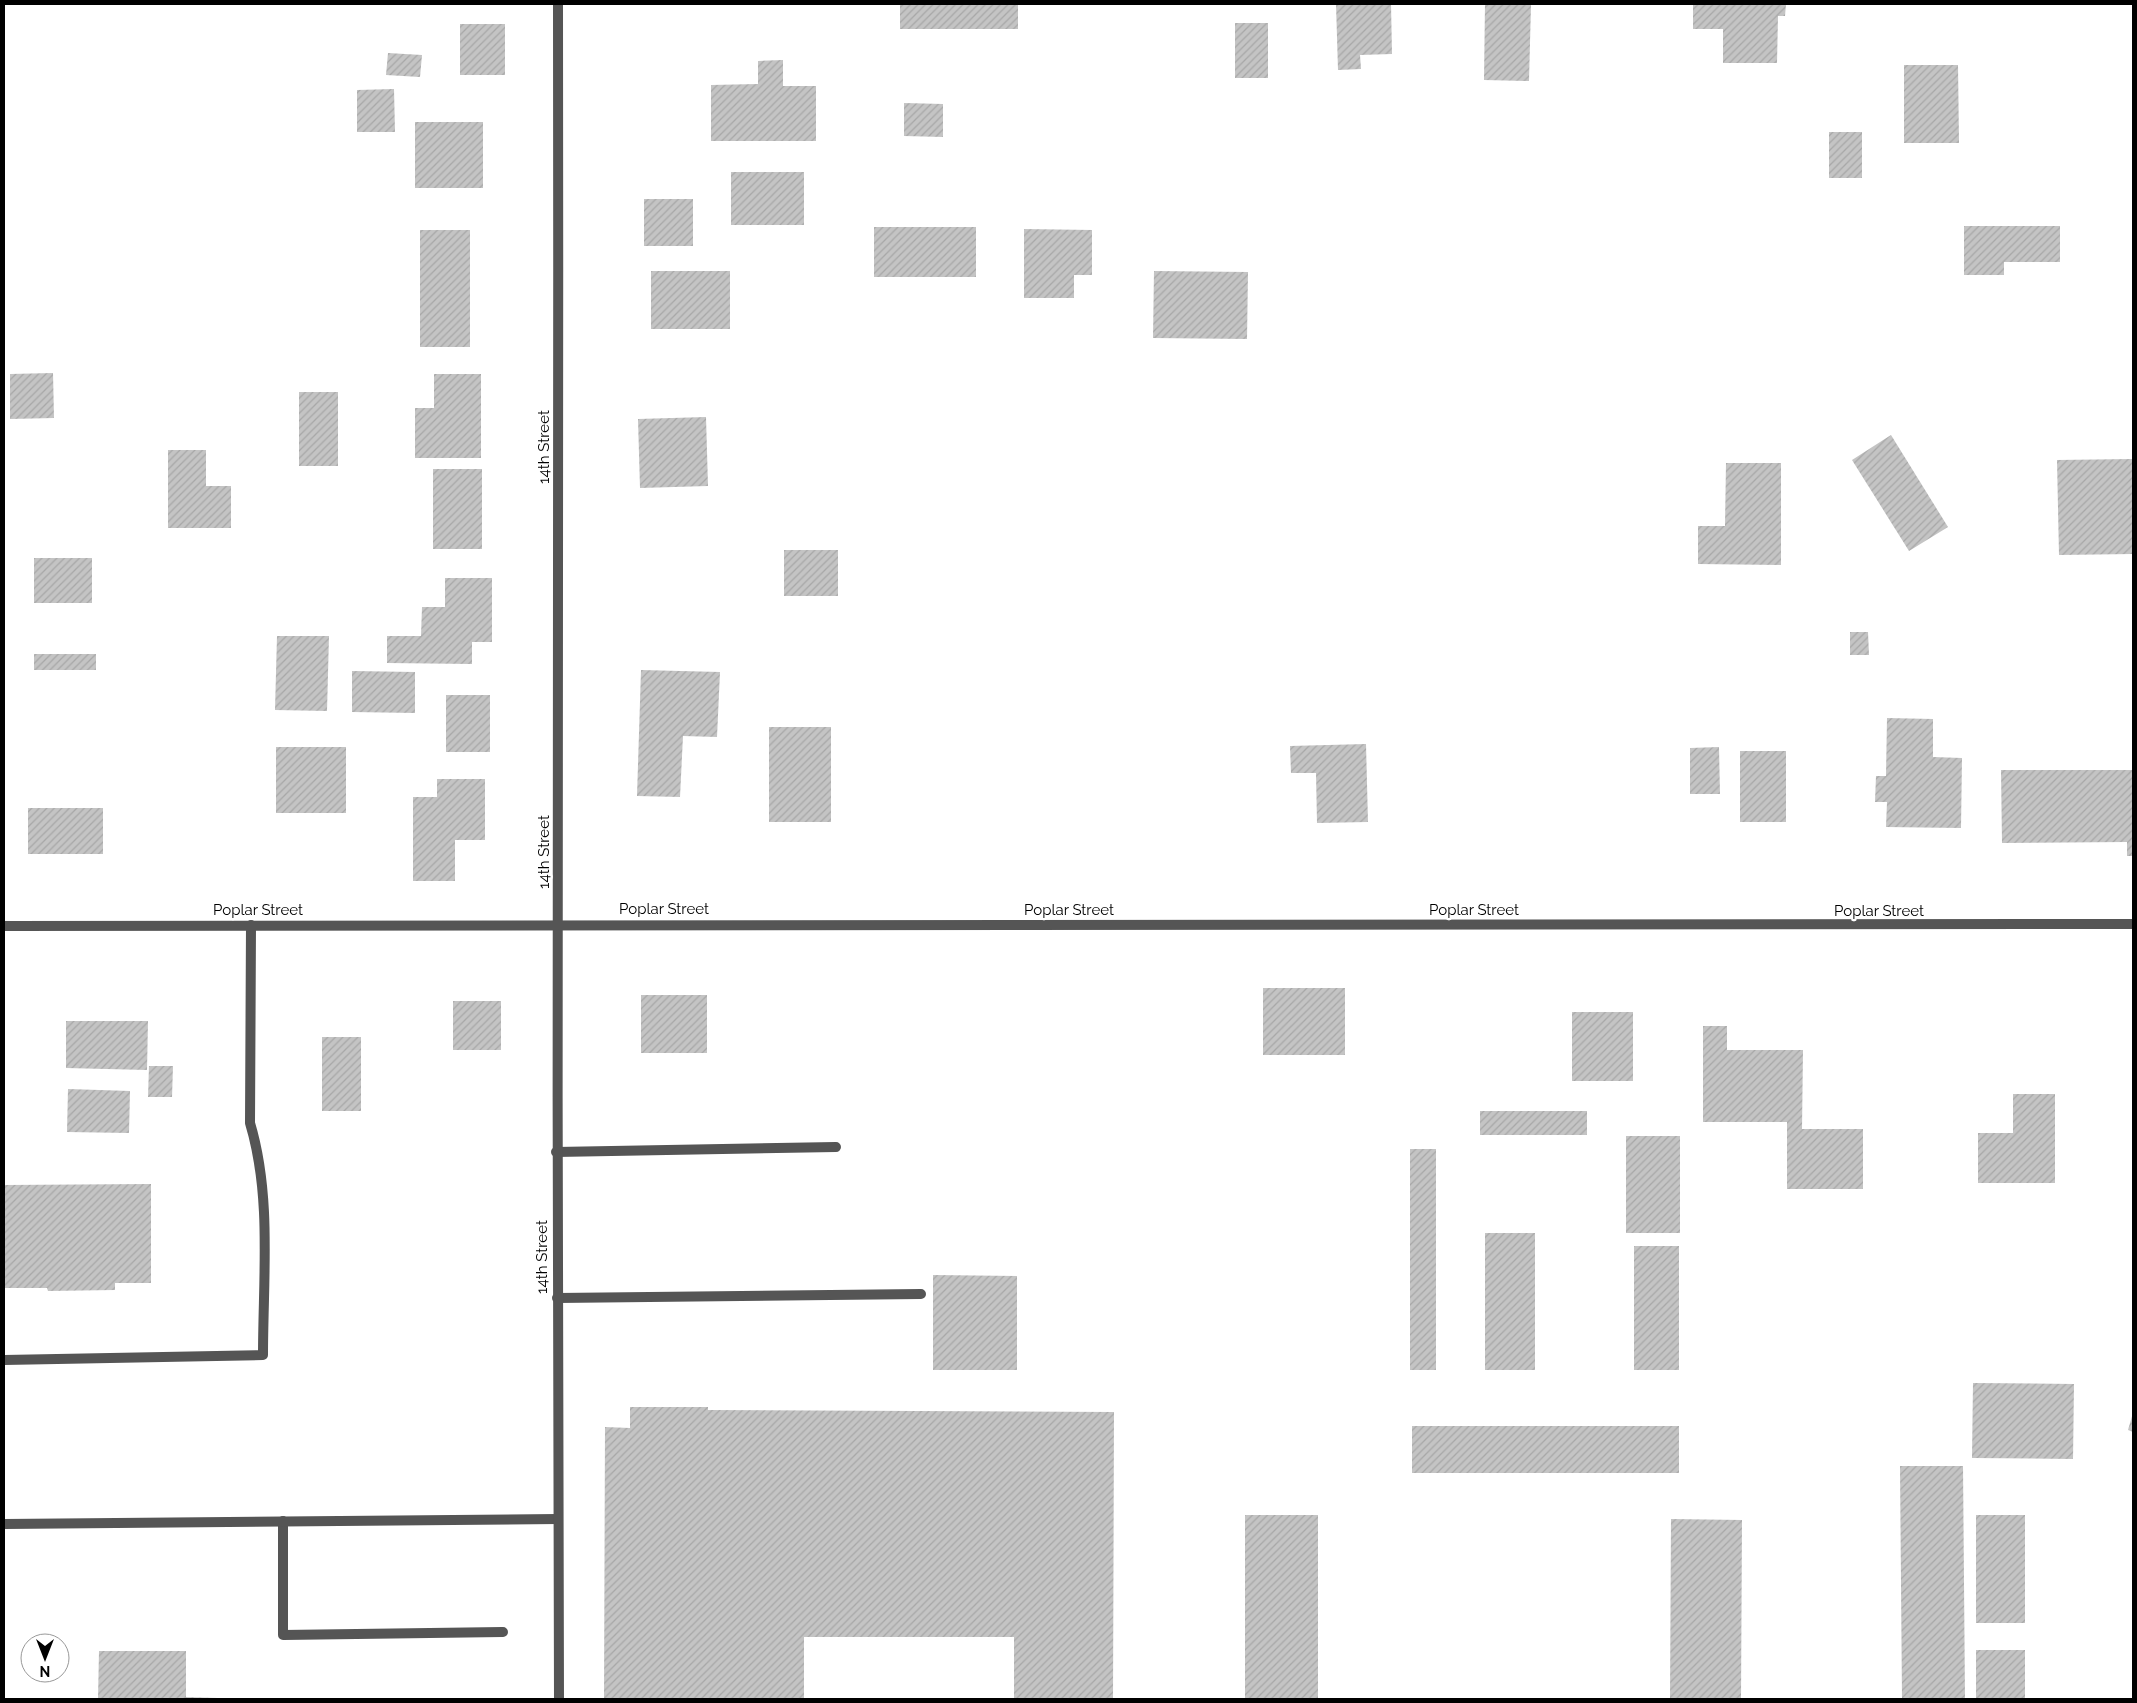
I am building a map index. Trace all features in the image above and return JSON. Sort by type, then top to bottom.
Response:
[{"type":"street","name":"14th Street","points":[[558,4],[559,924],[556,1152],[559,1699]]},
{"type":"street","name":"Poplar Street","points":[[4,926],[2133,924]]},
{"type":"street","points":[[4,1360],[263,1355],[263,1182],[259,1151],[250,1123],[251,925]]},
{"type":"street","points":[[556,1152],[836,1147]]},
{"type":"street","points":[[557,1298],[921,1294]]},
{"type":"street","points":[[4,1524],[558,1519]]},
{"type":"street","points":[[283,1522],[283,1635],[502,1632]]},
{"type":"building","points":[[900,4],[1018,4],[1018,29],[900,29]]},
{"type":"building","points":[[1336,4],[1391,4],[1392,54],[1360,55],[1361,69],[1338,70]]},
{"type":"building","points":[[1485,4],[1531,4],[1529,81],[1484,80]]},
{"type":"building","points":[[1693,4],[1786,4],[1785,16],[1778,16],[1777,63],[1723,63],[1723,29],[1693,29]]},
{"type":"building","points":[[1235,23],[1268,23],[1268,78],[1235,78]]},
{"type":"building","points":[[460,24],[505,24],[505,75],[460,75]]},
{"type":"building","points":[[388,53],[422,55],[420,77],[386,75]]},
{"type":"building","points":[[783,60],[783,86],[816,86],[816,141],[711,141],[711,85],[758,84],[758,61]]},
{"type":"building","points":[[1904,65],[1958,65],[1959,143],[1904,143]]},
{"type":"building","points":[[394,89],[395,132],[357,132],[357,90]]},
{"type":"building","points":[[904,103],[943,104],[943,137],[904,136]]},
{"type":"building","points":[[415,122],[483,122],[483,188],[415,188]]},
{"type":"building","points":[[1829,132],[1862,132],[1862,178],[1829,178]]},
{"type":"building","points":[[731,172],[804,172],[804,225],[731,225]]},
{"type":"building","points":[[644,199],[693,199],[693,246],[644,246]]},
{"type":"building","points":[[1964,226],[2060,226],[2060,262],[2004,262],[2004,275],[1964,275]]},
{"type":"building","points":[[874,227],[976,227],[976,277],[874,277]]},
{"type":"building","points":[[1024,229],[1092,230],[1092,275],[1074,275],[1074,298],[1024,298]]},
{"type":"building","points":[[420,230],[470,230],[470,347],[420,347]]},
{"type":"building","points":[[651,271],[730,271],[730,329],[651,329]]},
{"type":"building","points":[[1154,271],[1248,272],[1247,339],[1153,338]]},
{"type":"building","points":[[53,373],[54,418],[10,419],[10,374]]},
{"type":"building","points":[[434,374],[481,374],[481,458],[415,458],[415,408],[434,408]]},
{"type":"building","points":[[299,392],[338,392],[338,466],[299,466]]},
{"type":"building","points":[[706,417],[708,486],[640,488],[638,419]]},
{"type":"building","points":[[1891,435],[1948,527],[1909,551],[1852,460]]},
{"type":"building","points":[[168,450],[206,450],[206,486],[231,486],[231,528],[168,528]]},
{"type":"building","points":[[2133,459],[2133,554],[2059,555],[2057,460]]},
{"type":"building","points":[[1726,463],[1781,463],[1781,565],[1698,564],[1698,526],[1725,526]]},
{"type":"building","points":[[433,469],[482,469],[482,549],[433,549]]},
{"type":"building","points":[[784,550],[838,550],[838,596],[784,596]]},
{"type":"building","points":[[34,558],[92,558],[92,603],[34,603]]},
{"type":"building","points":[[445,578],[492,578],[492,642],[472,642],[472,664],[387,663],[387,636],[421,636],[422,607],[445,607]]},
{"type":"building","points":[[1850,632],[1868,632],[1869,655],[1850,655]]},
{"type":"building","points":[[277,636],[329,636],[327,711],[275,710]]},
{"type":"building","points":[[34,654],[96,654],[96,670],[34,670]]},
{"type":"building","points":[[641,670],[720,672],[717,737],[683,736],[680,797],[637,796]]},
{"type":"building","points":[[352,671],[415,672],[415,713],[352,712]]},
{"type":"building","points":[[446,695],[490,695],[490,752],[446,752]]},
{"type":"building","points":[[1887,718],[1933,719],[1933,757],[1962,758],[1961,828],[1886,827],[1887,802],[1875,802],[1876,776],[1886,776]]},
{"type":"building","points":[[769,727],[831,727],[831,822],[769,822]]},
{"type":"building","points":[[1366,744],[1368,822],[1317,823],[1316,773],[1291,773],[1290,746]]},
{"type":"building","points":[[276,747],[346,747],[346,813],[276,813]]},
{"type":"building","points":[[1719,747],[1720,794],[1690,794],[1690,748]]},
{"type":"building","points":[[1740,751],[1786,751],[1786,822],[1740,822]]},
{"type":"building","points":[[2001,770],[2133,770],[2133,856],[2127,856],[2127,842],[2002,843]]},
{"type":"building","points":[[437,779],[485,779],[485,840],[455,840],[455,881],[413,881],[413,797],[437,797]]},
{"type":"building","points":[[28,808],[103,808],[103,854],[28,854]]},
{"type":"building","points":[[1263,988],[1345,988],[1345,1055],[1263,1055]]},
{"type":"building","points":[[641,995],[707,995],[707,1053],[641,1053]]},
{"type":"building","points":[[453,1001],[501,1001],[501,1050],[453,1050]]},
{"type":"building","points":[[1572,1012],[1633,1012],[1633,1081],[1572,1081]]},
{"type":"building","points":[[66,1021],[148,1021],[147,1070],[66,1068]]},
{"type":"building","points":[[1703,1026],[1727,1026],[1727,1050],[1803,1050],[1802,1129],[1863,1129],[1863,1189],[1787,1189],[1787,1122],[1703,1122]]},
{"type":"building","points":[[322,1037],[361,1037],[361,1111],[322,1111]]},
{"type":"building","points":[[149,1066],[173,1066],[172,1097],[148,1097]]},
{"type":"building","points":[[68,1089],[130,1091],[129,1133],[67,1132]]},
{"type":"building","points":[[2013,1094],[2055,1094],[2055,1183],[1978,1183],[1978,1133],[2013,1133]]},
{"type":"building","points":[[1480,1111],[1587,1111],[1587,1135],[1480,1135]]},
{"type":"building","points":[[1626,1136],[1680,1136],[1680,1233],[1626,1233]]},
{"type":"building","points":[[1410,1149],[1436,1149],[1436,1370],[1410,1370]]},
{"type":"building","points":[[151,1184],[151,1283],[115,1283],[115,1290],[48,1291],[47,1288],[4,1288],[4,1185]]},
{"type":"building","points":[[1485,1233],[1535,1233],[1535,1370],[1485,1370]]},
{"type":"building","points":[[1634,1246],[1679,1246],[1679,1370],[1634,1370]]},
{"type":"building","points":[[933,1275],[1017,1276],[1017,1370],[933,1370]]},
{"type":"building","points":[[1973,1383],[2074,1384],[2073,1459],[1972,1458]]},
{"type":"building","points":[[630,1407],[708,1407],[708,1410],[1114,1412],[1113,1699],[1014,1699],[1014,1637],[804,1637],[804,1699],[604,1699],[605,1427],[630,1428]]},
{"type":"building","points":[[2133,1413],[2133,1432],[2128,1430]]},
{"type":"building","points":[[1412,1426],[1679,1426],[1679,1473],[1412,1473]]},
{"type":"building","points":[[1900,1466],[1963,1466],[1965,1699],[1902,1699]]},
{"type":"building","points":[[1245,1515],[1318,1515],[1318,1699],[1245,1699]]},
{"type":"building","points":[[1976,1515],[2025,1515],[2025,1623],[1976,1623]]},
{"type":"building","points":[[1671,1519],[1742,1520],[1741,1699],[1670,1699]]},
{"type":"building","points":[[1976,1650],[2025,1650],[2025,1699],[1976,1699]]},
{"type":"building","points":[[99,1651],[186,1651],[186,1697],[249,1699],[98,1699]]}]
